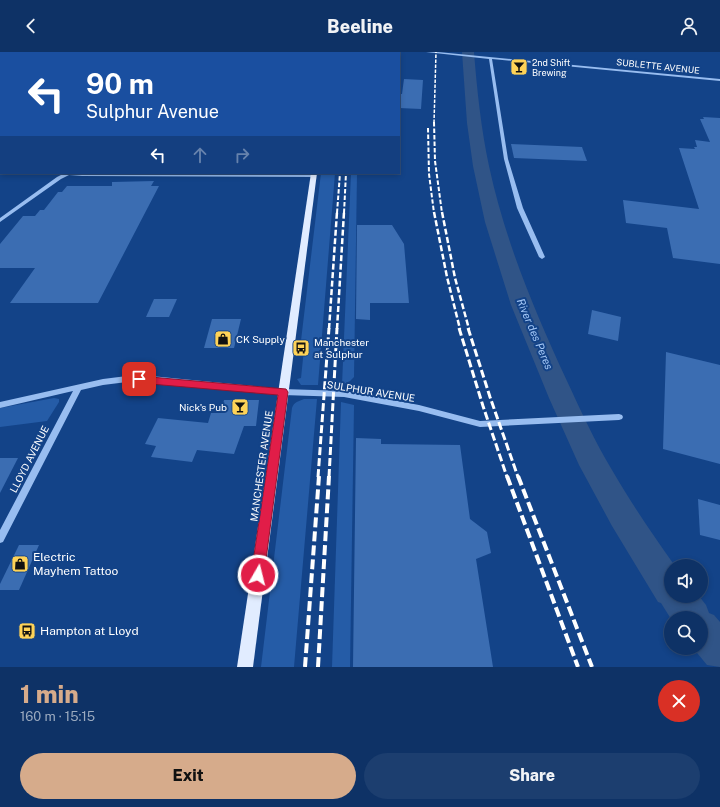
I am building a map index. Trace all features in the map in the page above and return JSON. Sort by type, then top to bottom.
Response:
[{"type":"main road","name":"MANCHESTER AVENUE","points":[[245,667],[314,174]]},
{"type":"street","name":"SUBLETTE AVENUE","points":[[428,52],[720,80]]},
{"type":"street","points":[[490,58],[506,159],[520,208],[542,257]]},
{"type":"street","points":[[0,220],[66,174]]},
{"type":"street","name":"SULPHUR AVENUE","points":[[0,405],[103,382],[127,379],[151,379],[283,392],[333,394],[359,397],[419,408],[480,424],[536,422],[619,416]]},
{"type":"street","name":"LLOYD AVENUE","points":[[0,539],[78,388]]},
{"type":"shaded area","points":[[321,174],[335,174],[318,385],[301,385],[297,379],[301,378],[304,349],[300,349]]},
{"type":"shaded area","points":[[351,174],[357,174],[354,377],[342,385]]},
{"type":"shaded area","points":[[54,398],[59,399],[59,402],[47,421],[0,427],[0,408]]},
{"type":"shaded area","points":[[304,399],[317,399],[294,667],[261,667],[292,408],[295,403]]},
{"type":"shaded area","points":[[341,402],[354,405],[350,667],[332,667]]},
{"type":"building","points":[[404,79],[423,80],[421,109],[400,108],[400,94],[402,94]]},
{"type":"building","points":[[703,117],[720,118],[720,264],[673,258],[667,228],[626,223],[623,200],[699,209],[679,148],[695,149],[694,147],[697,147],[695,140],[710,142],[700,119],[704,119]]},
{"type":"building","points":[[511,144],[582,147],[587,161],[514,158]]},
{"type":"building","points":[[154,181],[151,186],[159,186],[98,303],[10,303],[35,268],[0,268],[0,244],[23,216],[35,216],[40,210],[44,210],[58,192],[62,192],[67,186],[112,186],[112,182]]},
{"type":"building","points":[[357,225],[392,225],[404,244],[409,303],[370,303],[370,320],[356,319]]},
{"type":"building","points":[[154,299],[177,299],[169,317],[146,317]]},
{"type":"building","points":[[592,310],[621,317],[618,341],[588,334]]},
{"type":"building","points":[[212,319],[241,319],[234,348],[204,348]]},
{"type":"building","points":[[666,352],[720,365],[720,464],[663,449]]},
{"type":"building","points":[[224,400],[259,400],[256,426],[244,426],[234,454],[197,450],[192,462],[151,457],[156,446],[145,444],[158,418],[208,423],[211,413],[221,413]]},
{"type":"building","points":[[356,438],[381,439],[381,444],[460,445],[470,519],[487,532],[491,553],[476,559],[493,667],[353,667]]},
{"type":"building","points":[[0,458],[18,458],[0,493]]},
{"type":"building","points":[[698,499],[720,505],[720,540],[700,535]]},
{"type":"building","name":"Electric Mayhem Tattoo","points":[[19,545],[39,545],[19,590],[0,590],[0,584]]},
{"type":"waterway","name":"River des Peres","points":[[468,52],[481,166],[487,194],[503,250],[522,305],[544,359],[580,439],[608,491],[664,579]]},
{"type":"waterway","name":"River des Peres","points":[[681,603],[688,611]]},
{"type":"waterway","name":"River des Peres","points":[[708,637],[720,652]]},
{"type":"railway","points":[[434,123],[436,52]]},
{"type":"railway","points":[[434,123],[435,161],[442,213]]},
{"type":"railway","points":[[428,128],[429,174],[434,213]]},
{"type":"railway","points":[[337,213],[340,174]]},
{"type":"railway","points":[[344,213],[346,174]]},
{"type":"railway","points":[[329,329],[337,212]]},
{"type":"railway","points":[[337,329],[344,212]]},
{"type":"railway","points":[[434,212],[447,277],[460,329]]},
{"type":"railway","points":[[442,212],[455,278],[469,329]]},
{"type":"railway","points":[[318,477],[329,328]]},
{"type":"railway","points":[[329,477],[337,328]]},
{"type":"railway","points":[[459,328],[507,477]]},
{"type":"railway","points":[[468,328],[518,477]]},
{"type":"railway","points":[[305,667],[319,476]]},
{"type":"railway","points":[[318,667],[329,476]]},
{"type":"railway","points":[[507,476],[578,667]]},
{"type":"railway","points":[[518,476],[592,667]]},
{"type":"place","name":"2nd Shift Brewing","points":[[519,67]]},
{"type":"place","name":"CK Supply","points":[[223,339]]},
{"type":"place","name":"Manchester at Sulphur","points":[[301,348]]},
{"type":"place","name":"Nick's Pub","points":[[240,407]]},
{"type":"place","name":"Electric Mayhem Tattoo","points":[[20,564]]},
{"type":"place","name":"Hampton at Lloyd","points":[[27,631]]},
{"type":"route","points":[[139,379],[283,392],[258,575]]}]
